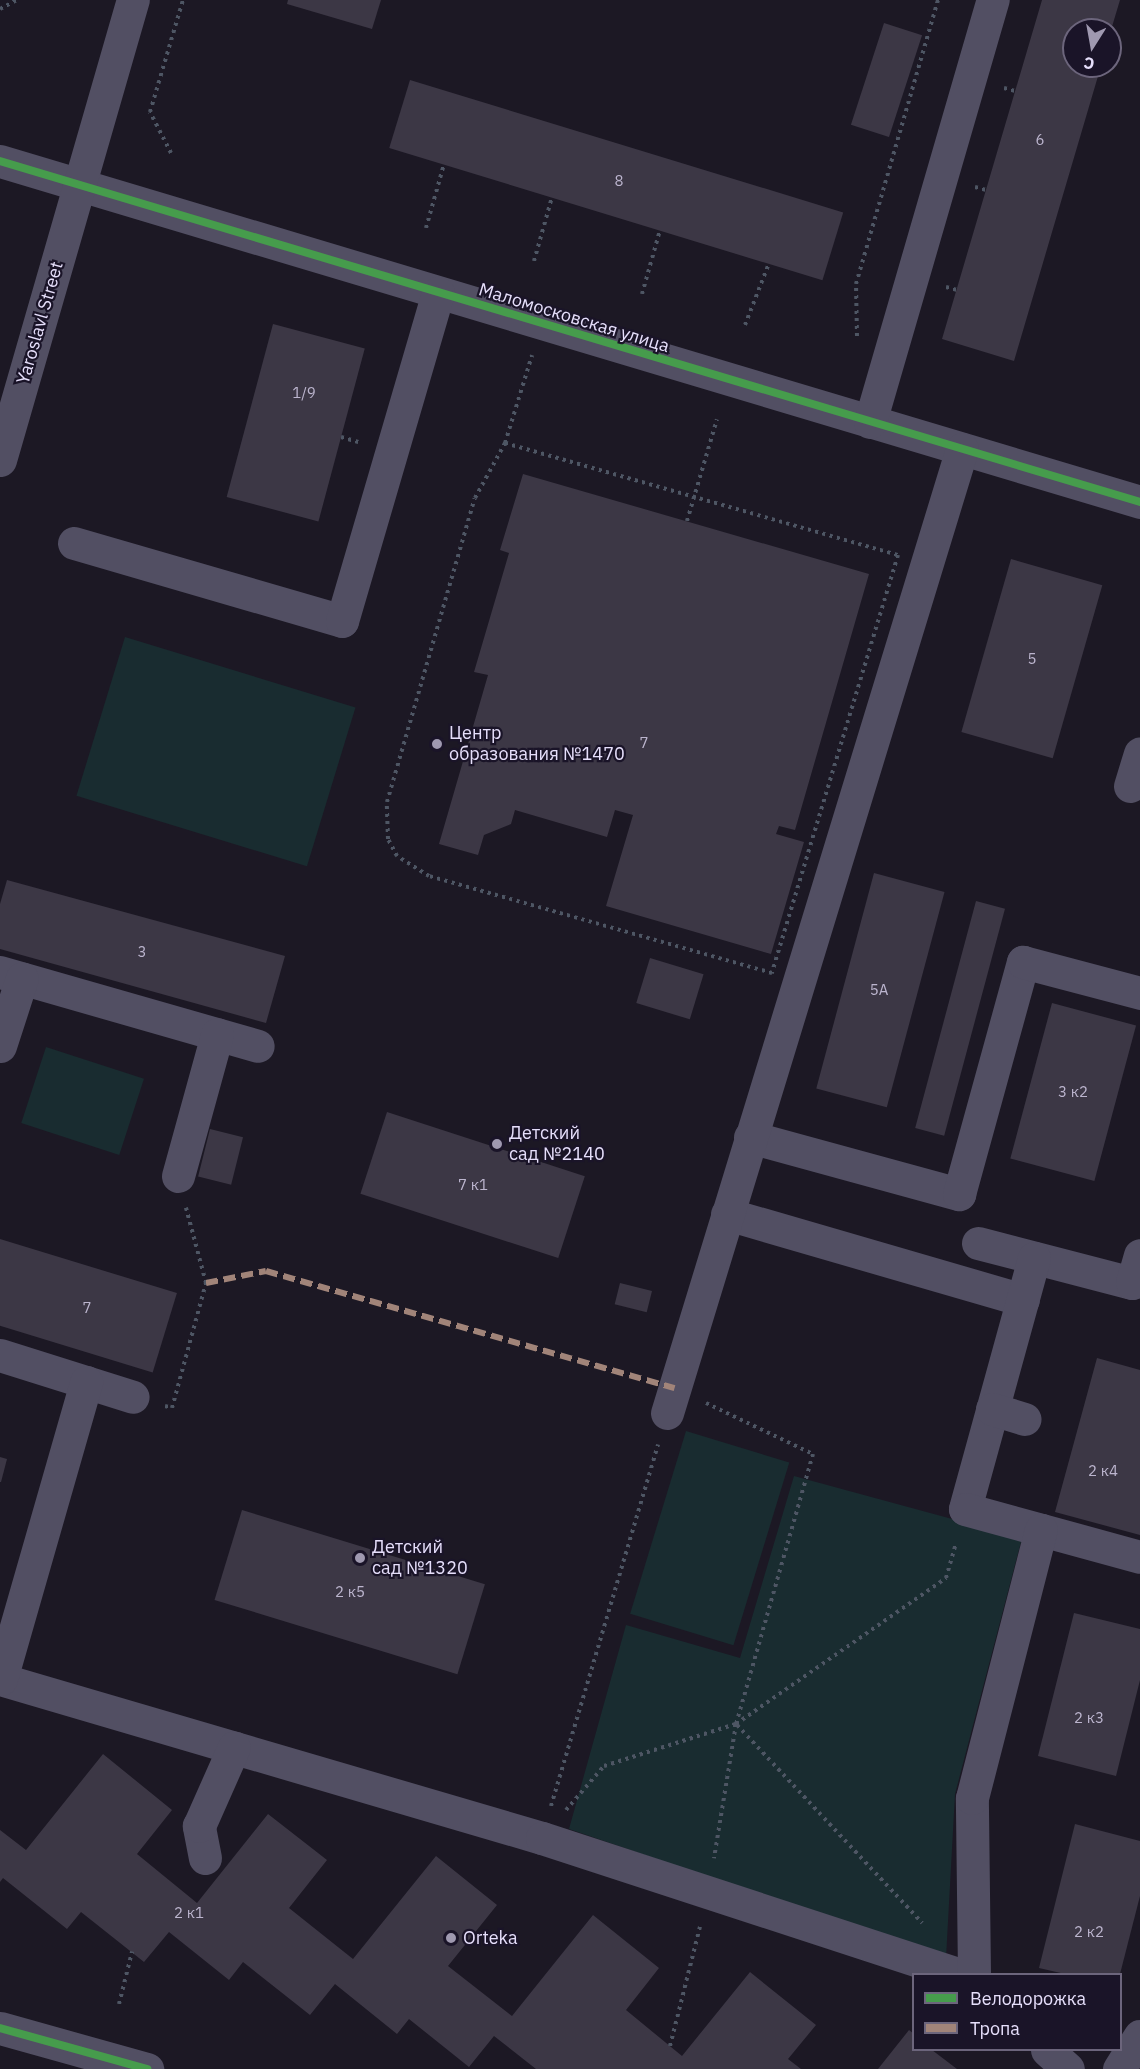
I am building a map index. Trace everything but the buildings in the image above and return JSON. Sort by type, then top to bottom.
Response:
[{"type":"street","name":"Yaroslavl Street","points":[[0,460],[133,0]]},
{"type":"street","points":[[870,422],[993,0]]},
{"type":"street","name":"Маломосковская улица","points":[[0,161],[1140,502]]},
{"type":"street","points":[[74,543],[342,621],[438,293]]},
{"type":"street","points":[[671,1400],[962,449]]},
{"type":"street","points":[[1130,786],[1140,753]]},
{"type":"street","points":[[750,1137],[959,1194],[1023,962],[1140,993]]},
{"type":"street","points":[[0,1046],[11,975],[258,1047]]},
{"type":"street","points":[[178,1176],[218,1034]]},
{"type":"street","points":[[727,1214],[1023,1300]]},
{"type":"street","points":[[978,1243],[1132,1283],[1140,1254]]},
{"type":"street","points":[[1034,1258],[965,1509],[1140,1557]]},
{"type":"street","points":[[0,1355],[134,1396]]},
{"type":"street","points":[[86,1382],[0,1679],[542,1838],[956,1973]]},
{"type":"street","points":[[992,1410],[1025,1419]]},
{"type":"street","points":[[975,1973],[972,1798],[1041,1530]]},
{"type":"street","points":[[205,1858],[200,1826],[234,1747]]},
{"type":"street","points":[[0,2028],[147,2069]]},
{"type":"street","points":[[1119,2069],[1140,2036]]},
{"type":"street","points":[[1049,2051],[1068,2069]]},
{"type":"path","points":[[0,9],[17,0]]},
{"type":"path","points":[[171,153],[150,112],[183,0]]},
{"type":"path","points":[[857,338],[856,284],[938,0]]},
{"type":"path","points":[[426,228],[444,164]]},
{"type":"path","points":[[534,261],[552,197]]},
{"type":"path","points":[[642,294],[660,230]]},
{"type":"path","points":[[745,325],[769,263]]},
{"type":"path","points":[[506,443],[898,555],[772,973],[429,876],[411,868],[397,856],[388,839],[387,802],[475,498],[506,443],[542,324]]},
{"type":"path","points":[[687,521],[717,419]]},
{"type":"path","points":[[134,1396],[172,1408],[206,1283],[178,1176]]},
{"type":"path","points":[[542,1838],[671,1400],[813,1454],[736,1724],[708,1892],[670,2046]]},
{"type":"path","points":[[542,1838],[604,1766],[736,1724],[946,1578],[965,1509]]},
{"type":"path","points":[[736,1724],[930,1931]]},
{"type":"path","points":[[119,2004],[132,1953]]},
{"type":"green space","points":[[125,637],[355,707],[307,866],[76,796]]},
{"type":"green space","points":[[46,1047],[144,1079],[119,1155],[21,1123]]},
{"type":"green space","points":[[686,1431],[789,1463],[733,1645],[630,1614]]},
{"type":"green space","points":[[794,1476],[1022,1538],[955,1794],[946,1958],[569,1829],[626,1625],[740,1658]]},
{"type":"marked path","points":[[206,1283],[266,1271],[675,1388]]},
{"type":"cycle path","points":[[0,161],[1140,502]]},
{"type":"cycle path","points":[[0,2028],[147,2069]]},
{"type":"place","name":"Центр образования №1470","points":[[437,744]]},
{"type":"place","name":"Детский сад №2140","points":[[497,1144]]},
{"type":"place","name":"Детский сад №1320","points":[[360,1558]]},
{"type":"place","name":"Orteka","points":[[451,1938]]}]
